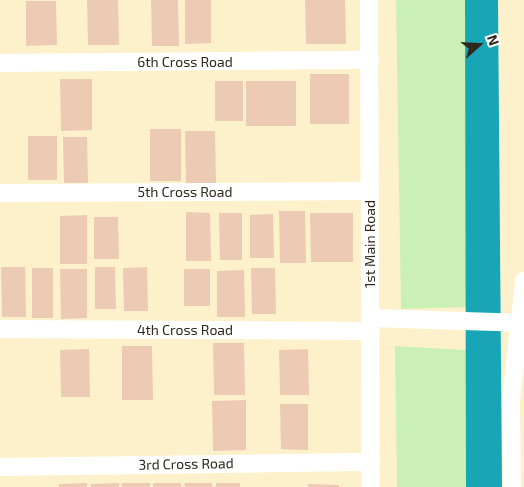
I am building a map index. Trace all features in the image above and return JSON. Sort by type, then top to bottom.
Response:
[{"type":"street","name":"1st Main Road","points":[[369,0],[371,487]]},
{"type":"street","name":"6th Cross Road","points":[[0,63],[370,60]]},
{"type":"street","name":"5th Cross Road","points":[[0,193],[370,191]]},
{"type":"street","points":[[512,487],[511,402],[524,281]]},
{"type":"street","name":"4th Cross Road","points":[[0,329],[371,324],[455,321],[518,323]]},
{"type":"street","name":"3rd Cross Road","points":[[0,467],[371,462]]},
{"type":"green space","points":[[396,0],[465,0],[466,307],[401,309]]},
{"type":"green space","points":[[395,346],[466,350],[466,487],[397,487]]},
{"type":"water","points":[[465,0],[498,0],[502,487],[466,487]]},
{"type":"building","points":[[87,0],[118,0],[119,45],[88,45]]},
{"type":"building","points":[[151,0],[178,0],[179,46],[152,46]]},
{"type":"building","points":[[185,0],[211,0],[211,43],[185,44]]},
{"type":"building","points":[[305,0],[345,0],[346,44],[306,44]]},
{"type":"building","points":[[26,1],[56,1],[57,45],[26,46]]},
{"type":"building","points":[[310,74],[349,74],[349,124],[310,124]]},
{"type":"building","points":[[60,79],[92,79],[92,130],[61,131]]},
{"type":"building","points":[[215,81],[243,81],[243,121],[215,121]]},
{"type":"building","points":[[246,81],[296,81],[296,126],[246,126]]},
{"type":"building","points":[[150,129],[181,129],[181,181],[150,181]]},
{"type":"building","points":[[185,131],[215,131],[216,185],[186,185]]},
{"type":"building","points":[[28,136],[57,136],[57,180],[28,180]]},
{"type":"building","points":[[63,137],[87,137],[88,183],[64,183]]},
{"type":"building","points":[[279,211],[305,211],[306,263],[280,263]]},
{"type":"building","points":[[186,212],[210,213],[211,261],[186,261]]},
{"type":"building","points":[[219,213],[242,213],[242,260],[220,260]]},
{"type":"building","points":[[310,213],[353,213],[353,262],[311,262]]},
{"type":"building","points":[[273,214],[274,258],[250,258],[250,215]]},
{"type":"building","points":[[87,215],[87,264],[60,264],[60,216]]},
{"type":"building","points":[[94,217],[118,217],[119,259],[94,259]]},
{"type":"building","points":[[1,267],[25,267],[26,317],[2,317]]},
{"type":"building","points":[[95,267],[115,267],[116,309],[95,309]]},
{"type":"building","points":[[147,267],[148,311],[124,311],[123,268]]},
{"type":"building","points":[[32,268],[53,268],[53,318],[32,318]]},
{"type":"building","points":[[251,268],[275,268],[276,314],[252,314]]},
{"type":"building","points":[[60,269],[87,269],[87,318],[61,319]]},
{"type":"building","points":[[184,269],[210,269],[210,306],[184,306]]},
{"type":"building","points":[[244,270],[245,317],[217,317],[217,271]]},
{"type":"building","points":[[213,343],[244,343],[245,395],[214,395]]},
{"type":"building","points":[[122,346],[152,346],[153,400],[122,400]]},
{"type":"building","points":[[89,349],[90,397],[61,397],[60,350]]},
{"type":"building","points":[[308,349],[309,395],[280,395],[279,350]]},
{"type":"building","points":[[246,400],[246,450],[213,451],[212,401]]},
{"type":"building","points":[[280,404],[308,404],[308,450],[281,449]]},
{"type":"building","points":[[87,483],[87,487],[59,487],[59,484]]},
{"type":"building","points":[[119,483],[119,487],[91,487],[91,484]]},
{"type":"building","points":[[122,483],[150,483],[150,487],[122,487]]},
{"type":"building","points":[[153,483],[181,483],[181,487],[153,487]]},
{"type":"building","points":[[184,483],[212,483],[212,487],[185,487]]},
{"type":"building","points":[[216,483],[240,483],[240,487],[216,487]]},
{"type":"building","points":[[308,484],[339,485],[339,487],[308,487]]}]
